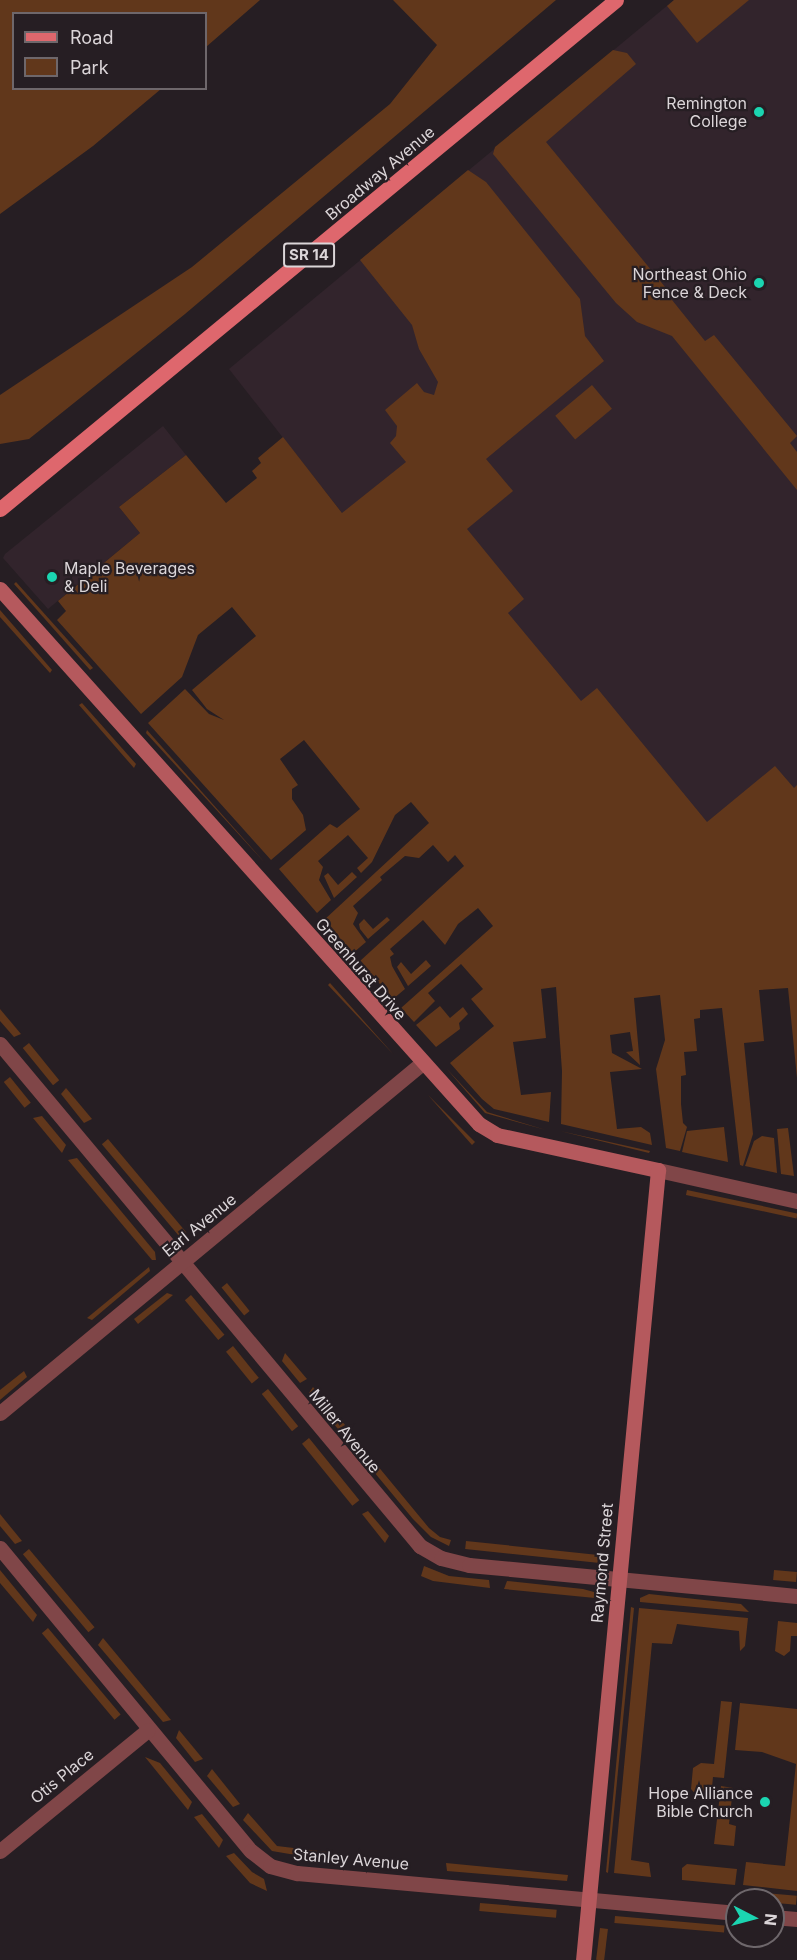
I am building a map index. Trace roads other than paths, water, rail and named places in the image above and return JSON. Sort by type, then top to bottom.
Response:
[{"type":"main road","name":"Broadway Avenue","points":[[0,509],[616,0]]},
{"type":"street","name":"Greenhurst Drive","points":[[0,589],[421,1064],[479,1124],[497,1135],[797,1201]]},
{"type":"street","name":"Miller Avenue","points":[[0,1044],[420,1546],[441,1558],[469,1565],[797,1596]]},
{"type":"street","name":"Earl Avenue","points":[[0,1413],[421,1064]]},
{"type":"street","name":"Raymond Street","points":[[583,1960],[658,1170]]},
{"type":"street","name":"Stanley Avenue","points":[[0,1548],[148,1730],[251,1851],[282,1871],[725,1912]]},
{"type":"street","name":"Otis Place","points":[[0,1851],[148,1730]]},
{"type":"place","name":"Remington College","points":[[759,112]]},
{"type":"place","name":"Northeast Ohio Fence & Deck","points":[[759,283]]},
{"type":"place","name":"Maple Beverages & Deli","points":[[52,577]]},
{"type":"place","name":"Hope Alliance Bible Church","points":[[765,1802]]}]
